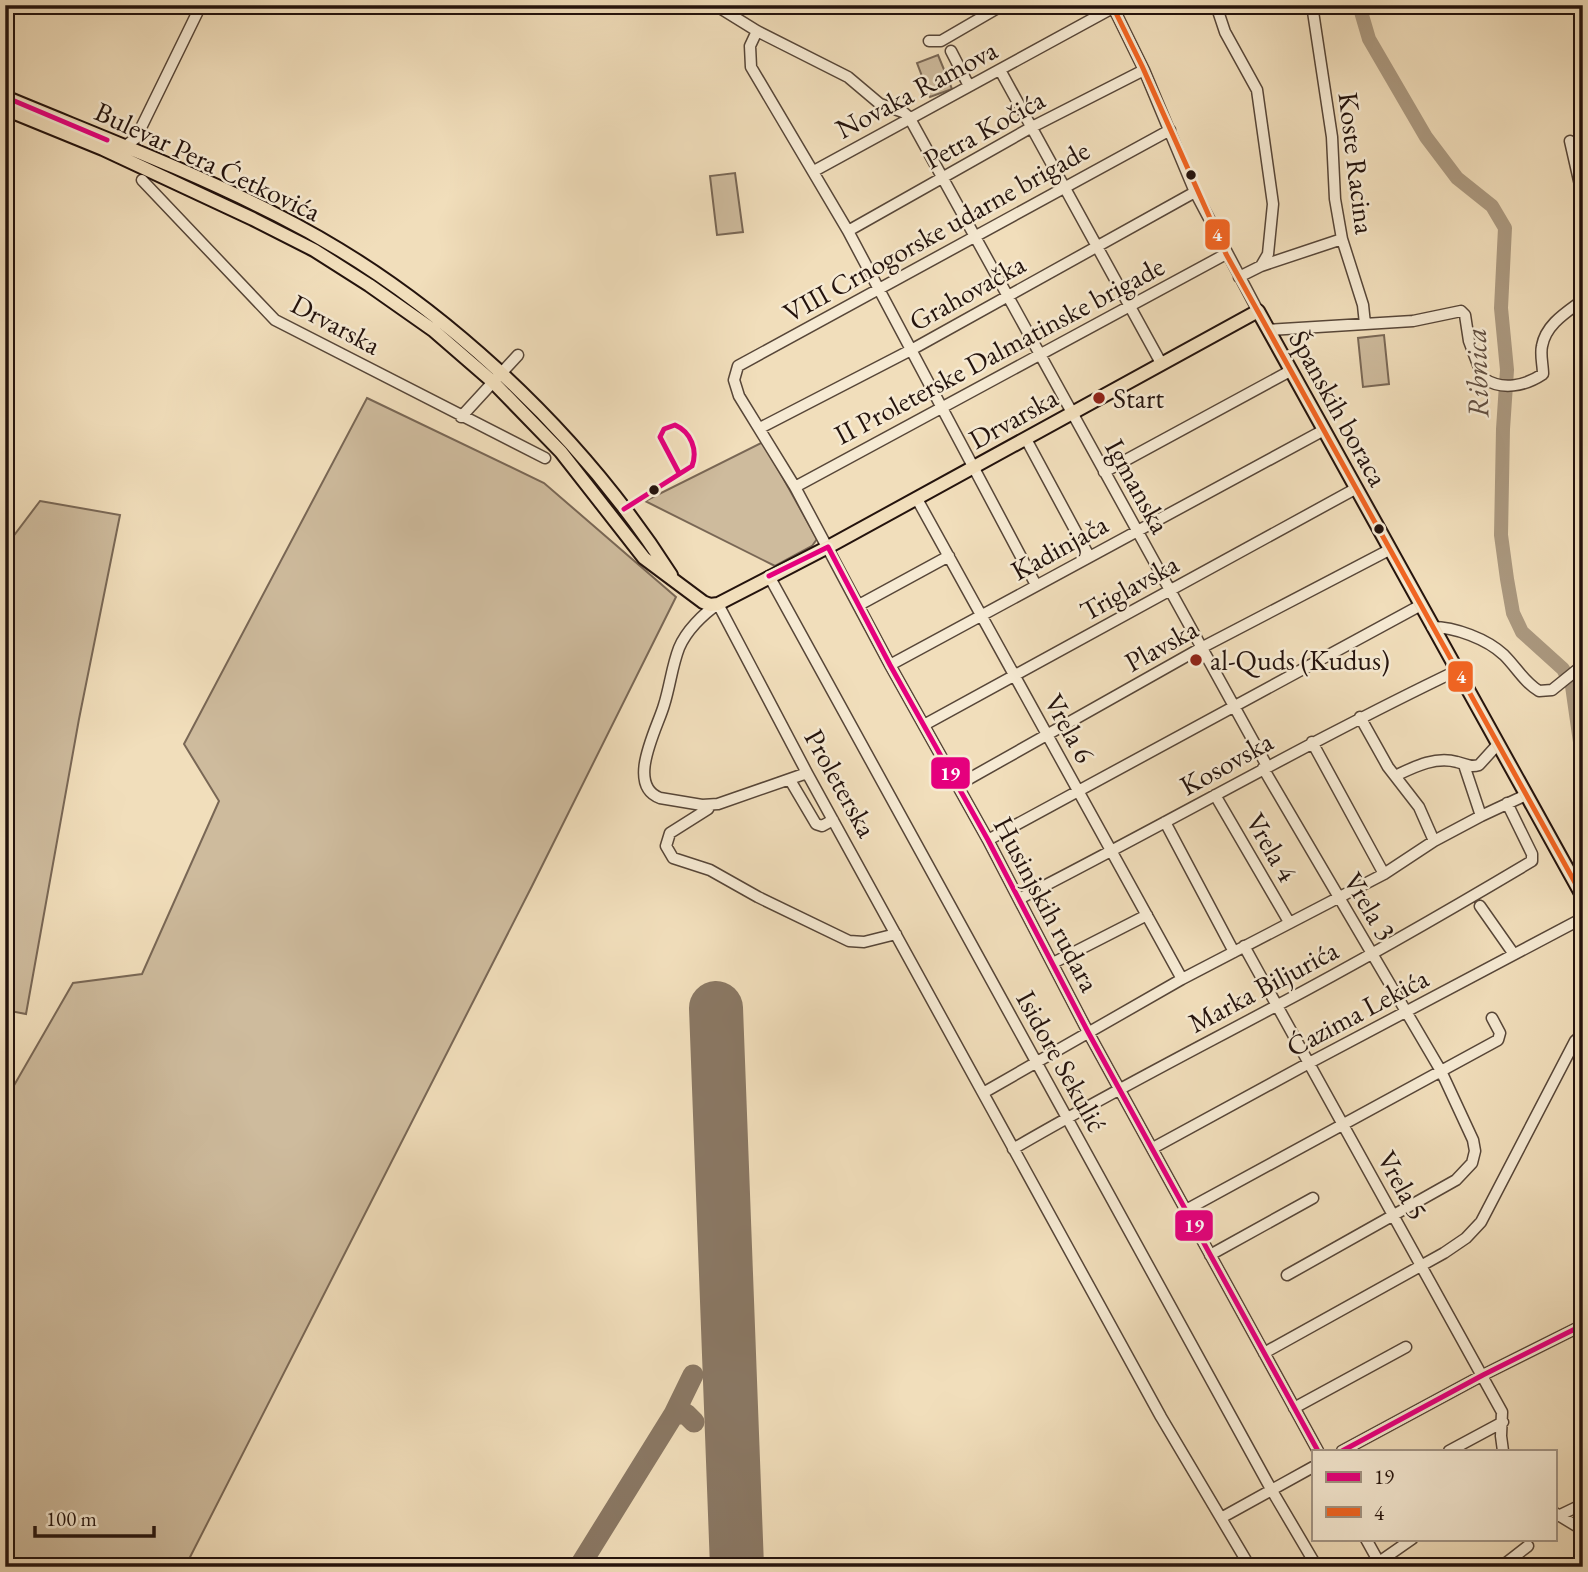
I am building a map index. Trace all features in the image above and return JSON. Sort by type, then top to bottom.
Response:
[{"type":"main road","name":"Bulevar Pera Ćetkovića","points":[[5,97],[105,144],[314,250],[433,330],[497,378]]},
{"type":"main road","name":"Bulevar Pera Ćetkovića","points":[[5,108],[105,144],[124,147],[278,215],[411,297],[569,443],[646,537],[674,581],[704,602],[710,605],[718,604]]},
{"type":"main road","name":"Španskih boraca","points":[[1258,311],[1583,897]]},
{"type":"main road","name":"Drvarska","points":[[828,547],[1258,311]]},
{"type":"main road","points":[[718,604],[828,547]]},
{"type":"street","points":[[124,147],[136,138],[201,5]]},
{"type":"street","points":[[715,5],[757,31],[848,77],[880,104],[909,117]]},
{"type":"street","points":[[732,17],[738,5]]},
{"type":"street","points":[[929,41],[941,41],[1003,5]]},
{"type":"street","points":[[1216,5],[1225,32],[1257,90],[1273,204],[1269,254],[1261,266]]},
{"type":"street","name":"Koste Racina","points":[[1311,5],[1327,102],[1335,199],[1342,239],[1363,305],[1365,324]]},
{"type":"street","name":"Španskih boraca","points":[[1114,6],[1195,192],[1258,311]]},
{"type":"street","name":"Novaka Ramova","points":[[814,171],[1114,6]]},
{"type":"street","points":[[757,31],[750,46],[751,67],[848,231],[1036,585]]},
{"type":"street","points":[[951,51],[969,86]]},
{"type":"street","points":[[1000,70],[1161,363]]},
{"type":"street","name":"Petra Kočića","points":[[848,231],[1032,127],[1144,70]]},
{"type":"street","name":"Igmanska","points":[[909,117],[1265,767]]},
{"type":"street","name":"VIII Crnogorske udarne brigade","points":[[734,380],[738,366],[1170,130]]},
{"type":"street","points":[[1570,141],[1583,198]]},
{"type":"street","name":"Drvarska","points":[[142,180],[275,320],[545,458]]},
{"type":"street","name":"Grahovačka","points":[[760,429],[911,350],[1195,192]]},
{"type":"street","points":[[1239,277],[1261,266],[1342,239]]},
{"type":"street","name":"II Proleterske Dalmatinske brigade","points":[[795,486],[1226,254]]},
{"type":"street","points":[[1268,330],[1413,321],[1461,311],[1465,314],[1469,341],[1483,378],[1503,386],[1517,386],[1543,374],[1542,346],[1546,335],[1563,314],[1583,300]]},
{"type":"street","points":[[461,417],[518,355]]},
{"type":"street","points":[[1104,472],[1290,371]]},
{"type":"street","name":"Husinjskih rudara","points":[[734,380],[739,396],[795,486],[890,665],[988,840],[1088,1032],[1317,1450]]},
{"type":"street","name":"Kadinjača","points":[[890,665],[1324,430]]},
{"type":"street","points":[[1026,439],[1089,556]]},
{"type":"street","name":"Triglavska","points":[[924,725],[1355,489]]},
{"type":"street","name":"Vrela 6","points":[[917,499],[1182,979]]},
{"type":"street","name":"Plavska","points":[[958,785],[1201,648],[1389,550]]},
{"type":"street","points":[[859,605],[949,556]]},
{"type":"street","name":"Isidore Sekulić","points":[[769,576],[1271,1489],[1317,1567]]},
{"type":"street","points":[[718,604],[707,612],[680,645],[664,707],[647,750],[644,768],[646,780],[655,796],[674,802],[710,805],[807,772]]},
{"type":"street","name":"Proleterska","points":[[718,604],[833,820],[1161,1417],[1250,1567]]},
{"type":"street","points":[[988,840],[1421,606]]},
{"type":"street","points":[[1432,627],[1455,631],[1493,647],[1503,654],[1523,680],[1539,691],[1549,692],[1579,668]]},
{"type":"street","name":"Kosovska","points":[[1019,899],[1112,852],[1312,742],[1456,671]]},
{"type":"street","points":[[1360,717],[1395,776],[1419,807],[1434,841]]},
{"type":"street","points":[[1312,742],[1384,874]]},
{"type":"street","points":[[1395,776],[1426,762],[1448,761],[1474,767],[1479,765],[1497,744]]},
{"type":"street","points":[[1464,765],[1481,816]]},
{"type":"street","name":"Vrela 3","points":[[1265,767],[1441,1071],[1474,1144],[1472,1163],[1464,1174],[1394,1216]]},
{"type":"street","points":[[790,780],[816,824],[822,826],[833,820]]},
{"type":"street","name":"Vrela 4","points":[[1215,795],[1290,922]]},
{"type":"street","points":[[983,1093],[1182,979],[1384,874],[1434,841],[1526,795]]},
{"type":"street","name":"Marka Biljurića","points":[[1013,1149],[1119,1088],[1277,1006],[1532,861],[1532,854],[1507,803]]},
{"type":"street","points":[[710,805],[667,836],[666,846],[673,858],[710,870],[748,892],[849,941],[864,942],[896,934]]},
{"type":"street","points":[[1165,821],[1234,952]]},
{"type":"street","points":[[1480,906],[1513,953]]},
{"type":"street","points":[[1053,963],[1147,915]]},
{"type":"street","name":"Ćazima Lekića","points":[[1153,1148],[1309,1062],[1583,918]]},
{"type":"street","name":"Vrela 5","points":[[1244,946],[1483,1375],[1502,1412],[1503,1450]]},
{"type":"street","points":[[1186,1210],[1498,1040],[1500,1034],[1493,1018]]},
{"type":"street","points":[[1264,1353],[1458,1245],[1481,1222],[1575,1041],[1583,1034]]},
{"type":"street","points":[[1210,1255],[1313,1198]]},
{"type":"street","points":[[1287,1275],[1394,1216]]},
{"type":"street","points":[[1344,1450],[1583,1325]]},
{"type":"street","points":[[1294,1408],[1406,1347]]},
{"type":"street","points":[[1452,1450],[1503,1422]]},
{"type":"street","points":[[1221,1518],[1312,1468]]},
{"type":"street","points":[[1557,1515],[1583,1504]]},
{"type":"street","points":[[1557,1515],[1583,1530]]},
{"type":"street","points":[[1367,1540],[1380,1564],[1411,1540]]},
{"type":"street","points":[[1501,1567],[1528,1546]]},
{"type":"shaded area","points":[[938,55],[952,89],[930,97],[917,63]]},
{"type":"shaded area","points":[[735,173],[743,232],[717,235],[710,176]]},
{"type":"shaded area","points":[[1384,335],[1389,384],[1363,387],[1358,338]]},
{"type":"shaded area","points":[[367,398],[544,483],[676,597],[185,1567],[5,1567],[5,1101],[73,983],[142,974],[219,801],[184,744]]},
{"type":"shaded area","points":[[763,442],[817,539],[812,546],[775,566],[645,501]]},
{"type":"shaded area","points":[[40,501],[120,515],[79,719],[26,1014],[5,1010],[5,525],[15,534]]},
{"type":"waterway","name":"Ribnica","points":[[1359,5],[1369,39],[1426,137],[1457,178],[1492,206],[1505,228],[1501,308],[1507,370],[1501,535],[1507,579],[1513,613],[1522,632],[1563,669],[1572,686],[1583,763]]},
{"type":"taxiway","points":[[579,1567],[674,1414],[693,1375]]},
{"type":"taxiway","points":[[674,1414],[686,1414],[694,1422]]},
{"type":"runway","points":[[716,1008],[737,1567]]},
{"type":"transit line","name":"4","points":[[1112,5],[1226,254],[1583,897]]},
{"type":"transit line","name":"19","points":[[5,97],[107,140]]},
{"type":"transit line","name":"19","points":[[624,509],[692,466],[692,442],[685,432],[675,425],[664,429],[660,437],[679,473]]},
{"type":"transit line","name":"19","points":[[828,547],[890,665],[988,840],[1088,1032],[1317,1450]]},
{"type":"transit line","name":"19","points":[[769,576],[828,547]]},
{"type":"transit line","name":"19","points":[[1344,1450],[1583,1325]]},
{"type":"place","name":"Start","points":[[1099,398]]},
{"type":"place","name":"al-Quds (Kudus)","points":[[1196,660]]}]
